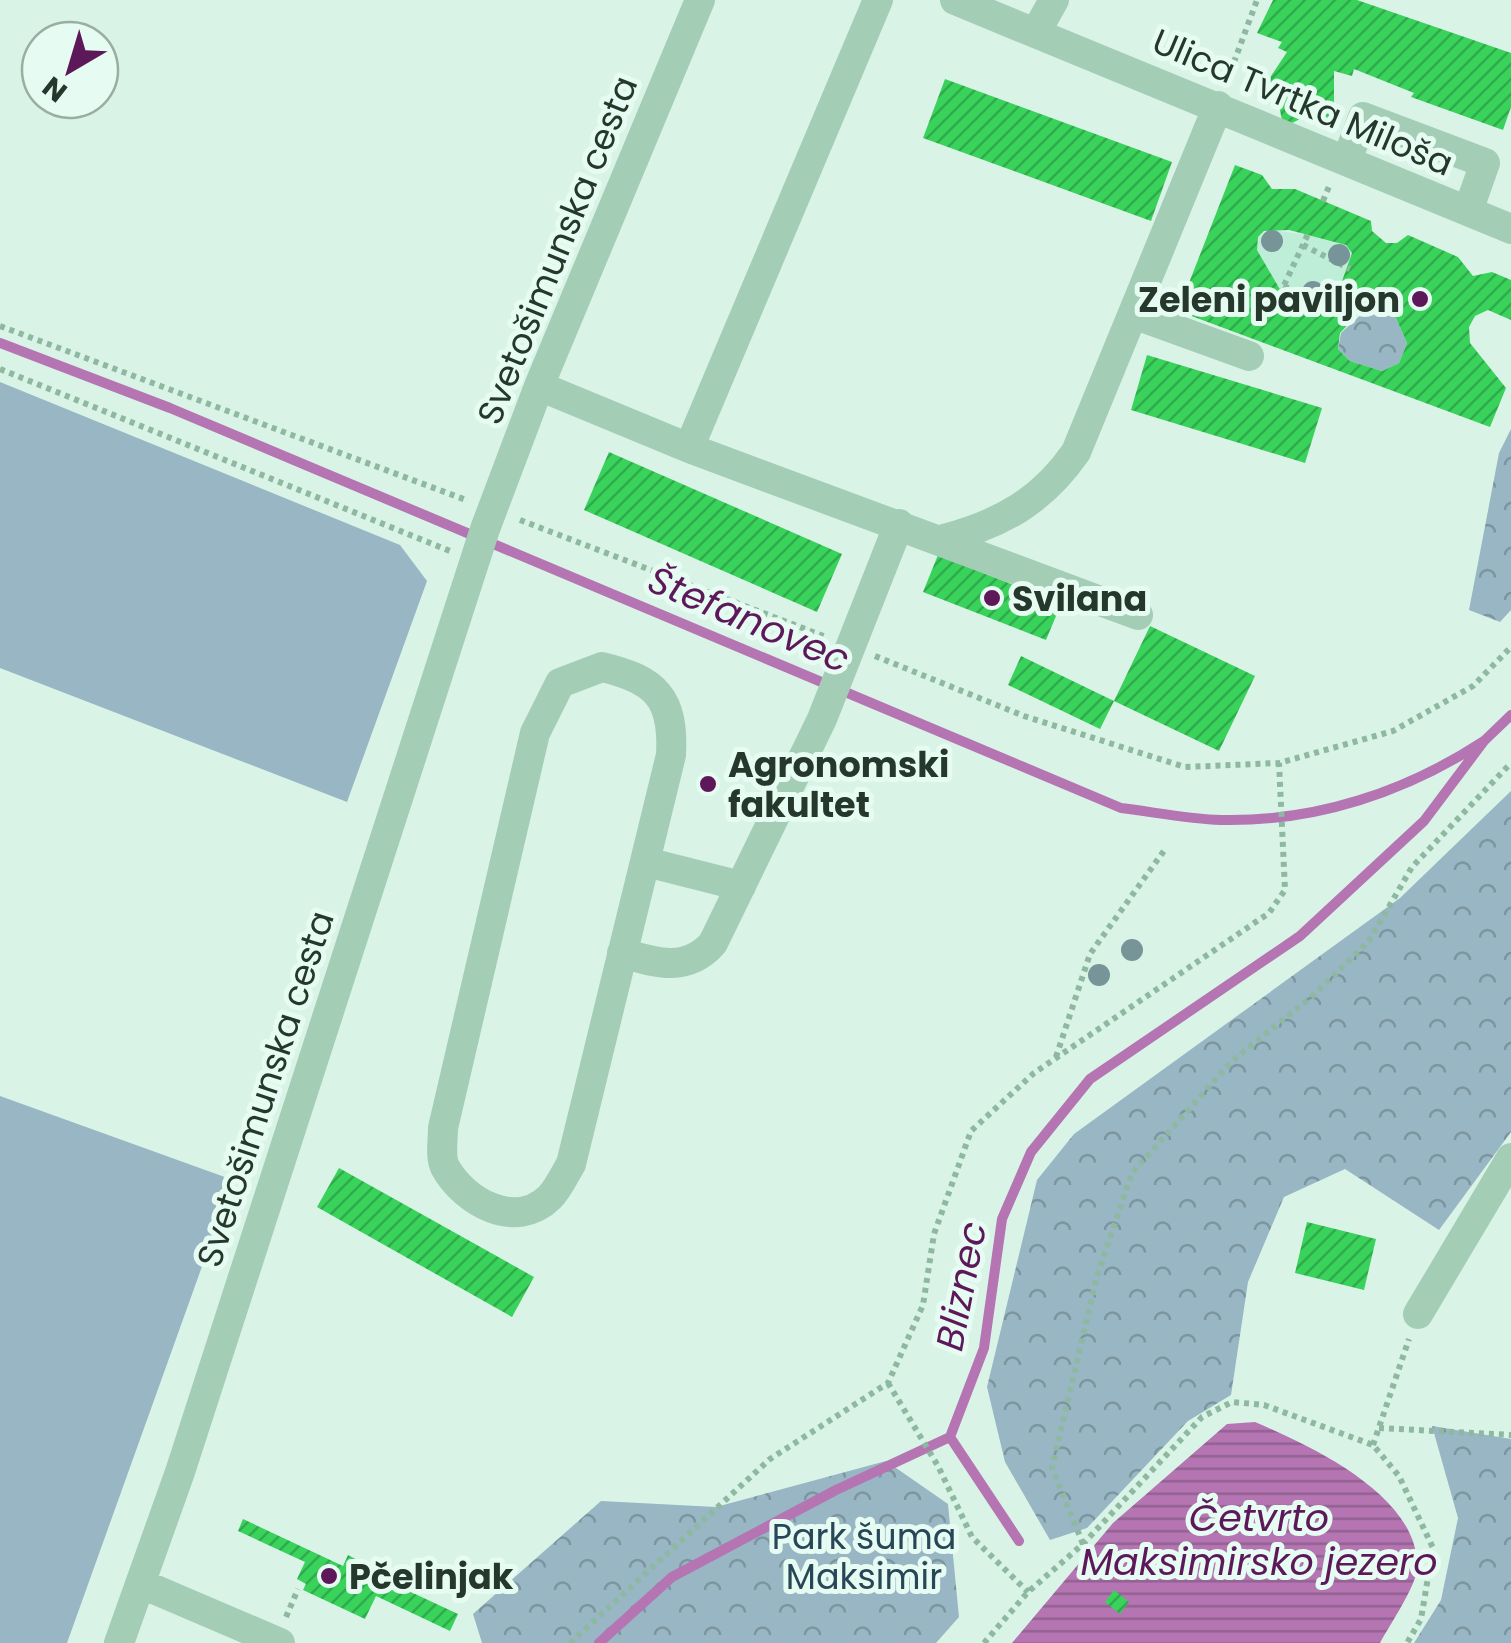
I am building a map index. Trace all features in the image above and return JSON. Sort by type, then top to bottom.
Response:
[{"type":"street","name":"Svetošimunska cesta","points":[[120,1643],[477,536],[700,0]]},
{"type":"street","points":[[689,448],[878,0]]},
{"type":"street","name":"Ulica Tvrtka Miloša","points":[[955,0],[1511,229]]},
{"type":"street","points":[[1036,32],[1054,0]]},
{"type":"street","points":[[944,539],[988,528],[1056,482],[1076,452],[1218,106]]},
{"type":"street","points":[[1347,160],[1363,117],[1485,163],[1468,211]]},
{"type":"street","points":[[1133,314],[1249,356]]},
{"type":"street","points":[[539,386],[689,448],[944,539],[1138,615]]},
{"type":"street","points":[[622,953],[660,964],[700,958],[713,943],[822,719],[899,524]]},
{"type":"street","points":[[602,667],[629,674],[655,690],[674,718],[672,756],[646,862],[571,1164],[550,1197],[529,1210],[505,1213],[485,1205],[464,1192],[442,1163],[442,1128],[535,733],[560,683],[602,667]]},
{"type":"street","points":[[646,862],[741,886]]},
{"type":"street","points":[[1418,1314],[1511,1158]]},
{"type":"street","points":[[142,1584],[280,1643]]},
{"type":"path","points":[[1218,106],[1256,0]]},
{"type":"path","points":[[1280,294],[1308,234]]},
{"type":"path","points":[[1303,245],[1350,269]]},
{"type":"path","points":[[1284,285],[1310,304],[1314,314]]},
{"type":"path","points":[[0,326],[477,536],[849,651],[1024,716],[1185,767],[1278,764],[1393,731],[1472,686],[1511,647]]},
{"type":"path","points":[[0,369],[453,552],[477,536]]},
{"type":"path","points":[[1083,1544],[1052,1468],[1097,1276],[1132,1172],[1232,1061],[1315,994],[1368,941],[1412,867],[1511,763]]},
{"type":"path","points":[[570,1643],[770,1459],[888,1383],[923,1305],[934,1234],[971,1132],[1056,1058],[1269,913],[1285,890],[1278,764]]},
{"type":"path","points":[[1056,1058],[1090,954],[1166,848]]},
{"type":"path","points":[[1373,1445],[1418,1314]]},
{"type":"path","points":[[888,1383],[938,1466],[972,1537],[1028,1592]]},
{"type":"path","points":[[984,1643],[1028,1592],[1083,1544],[1202,1417],[1232,1402],[1264,1405],[1373,1445],[1399,1476],[1433,1548],[1421,1620],[1407,1643]]},
{"type":"path","points":[[1379,1428],[1511,1435]]},
{"type":"green space","points":[[1369,307],[1395,316],[1407,343],[1399,363],[1382,371],[1350,361],[1338,349],[1341,333]]},
{"type":"green space","points":[[0,382],[400,545],[427,581],[347,802],[0,668]]},
{"type":"green space","points":[[1511,429],[1511,610],[1500,622],[1469,610],[1499,453]]},
{"type":"green space","points":[[1511,791],[1511,1132],[1439,1230],[1345,1169],[1284,1197],[1248,1282],[1231,1395],[1188,1421],[1087,1528],[1050,1540],[1005,1462],[987,1387],[1037,1180],[1074,1134],[1400,898]]},
{"type":"green space","points":[[0,1096],[233,1180],[67,1643],[0,1643]]},
{"type":"green space","points":[[1432,1426],[1511,1439],[1511,1643],[1414,1643],[1441,1600],[1458,1518]]},
{"type":"green space","name":"Park šuma Maksimir","points":[[886,1461],[948,1504],[959,1617],[936,1643],[482,1643],[473,1614],[601,1501],[716,1507]]},
{"type":"shaded area","points":[[1272,230],[1316,236],[1346,245],[1352,253],[1341,284],[1314,314],[1296,312],[1289,305],[1257,250],[1258,237]]},
{"type":"water","name":"Četvrto Maksimirsko jezero","points":[[1255,1422],[1358,1477],[1401,1518],[1413,1542],[1416,1575],[1380,1643],[1012,1643],[1113,1523],[1227,1424]]},
{"type":"building","points":[[1273,0],[1357,0],[1511,53],[1511,107],[1503,130],[1411,97],[1414,93],[1354,69],[1352,76],[1334,71],[1334,119],[1304,117],[1288,125],[1282,120],[1279,106],[1261,91],[1287,52],[1278,48],[1282,42],[1257,33]]},
{"type":"building","points":[[945,79],[1172,162],[1151,221],[923,138]]},
{"type":"building","name":"Zeleni paviljon","points":[[1235,165],[1262,175],[1272,189],[1295,189],[1371,221],[1372,231],[1386,243],[1397,243],[1408,235],[1458,257],[1473,276],[1492,272],[1511,280],[1511,320],[1488,310],[1475,316],[1469,327],[1470,343],[1506,388],[1490,427],[1178,311]],"holes":[[[1289,230],[1346,245],[1352,253],[1341,284],[1314,314],[1296,312],[1289,305],[1257,250],[1258,237],[1264,231]],[[1376,308],[1395,316],[1407,343],[1399,363],[1382,371],[1350,361],[1338,349],[1340,333],[1363,309]]]},
{"type":"building","points":[[1147,355],[1322,408],[1305,463],[1131,410]]},
{"type":"building","points":[[609,452],[842,554],[817,612],[584,510]]},
{"type":"building","name":"Svilana","points":[[938,555],[1061,604],[1046,640],[923,592]]},
{"type":"building","points":[[1150,626],[1255,676],[1219,751],[1114,701]]},
{"type":"building","points":[[1021,656],[1114,701],[1100,729],[1008,685]]},
{"type":"building","points":[[339,1168],[534,1277],[512,1317],[317,1207]]},
{"type":"building","points":[[1307,1222],[1376,1239],[1364,1290],[1295,1273]]},
{"type":"building","name":"Pčelinjak","points":[[243,1519],[343,1566],[348,1555],[361,1562],[355,1574],[380,1586],[383,1579],[458,1614],[450,1631],[376,1596],[365,1619],[303,1590],[306,1584],[297,1579],[305,1562],[238,1531]]},
{"type":"building","points":[[1114,1590],[1129,1602],[1120,1614],[1105,1602]]},
{"type":"waterway","name":"Štefanovec","points":[[0,343],[170,408],[1121,808],[1221,820],[1291,816],[1392,789],[1484,741]]},
{"type":"waterway","name":"Bliznec","points":[[599,1643],[672,1577],[836,1490],[950,1437],[984,1348],[1002,1219],[1031,1152],[1090,1079],[1300,936],[1424,821],[1484,741],[1511,715]]},
{"type":"waterway","points":[[950,1437],[1019,1541]]},
{"type":"place","name":"Zeleni paviljon","points":[[1420,299]]},
{"type":"place","name":"Svilana","points":[[992,598]]},
{"type":"place","name":"Agronomski fakultet","points":[[708,784]]},
{"type":"place","name":"Pčelinjak","points":[[329,1576]]}]
